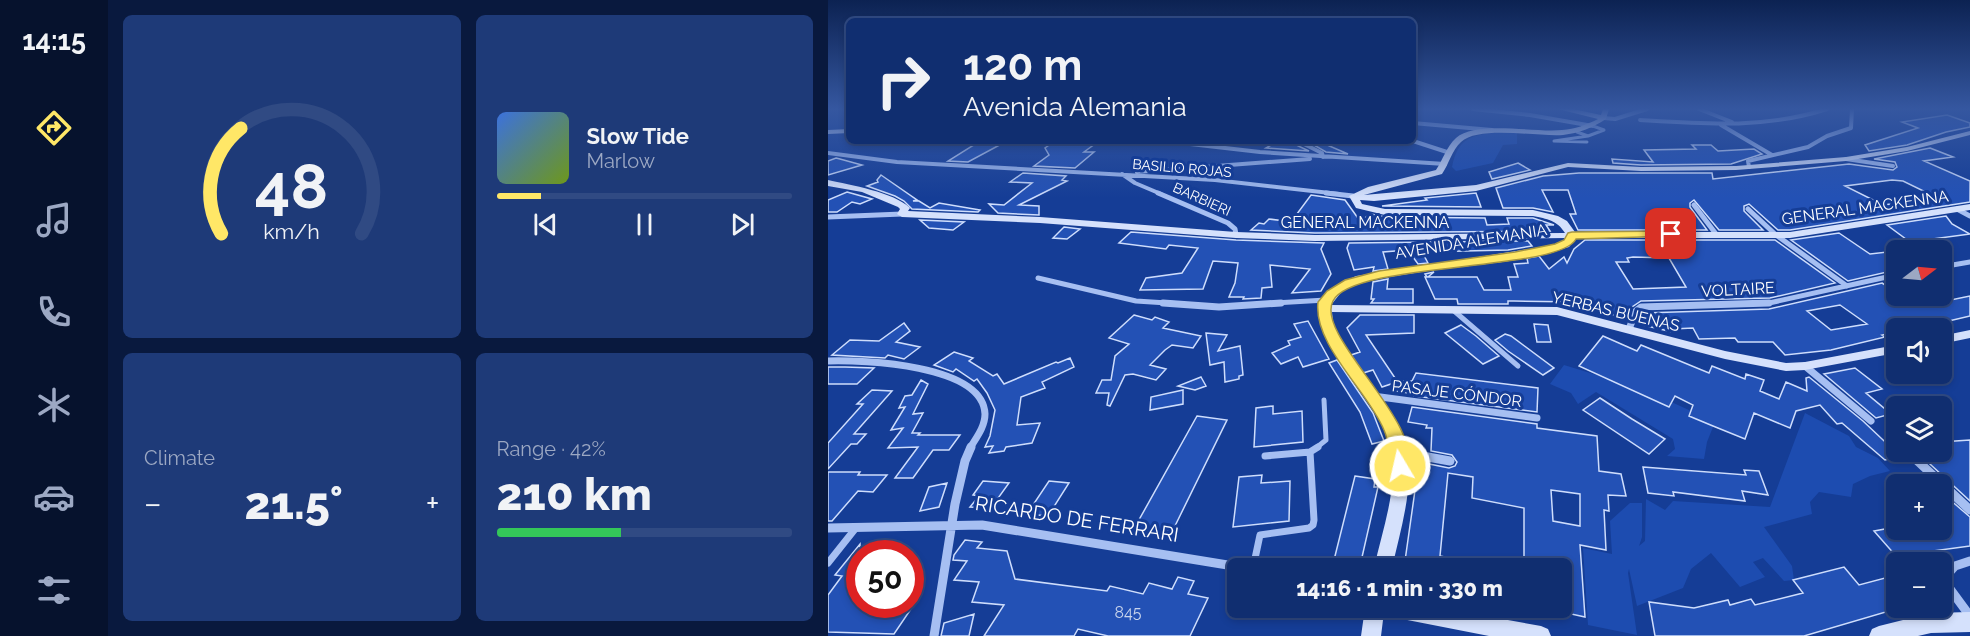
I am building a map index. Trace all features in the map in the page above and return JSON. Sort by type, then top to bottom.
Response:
[{"type":"street","points":[[1353,196],[1371,189],[1439,172],[1459,139]]},
{"type":"street","points":[[1745,139],[1773,155]]},
{"type":"street","points":[[1749,167],[1748,161],[1808,147],[1822,139]]},
{"type":"street","points":[[1353,196],[1374,198],[1476,188],[1568,165],[1641,169],[1749,167],[1846,159],[1907,149],[1948,139]]},
{"type":"street","points":[[1416,142],[1450,153]]},
{"type":"street","points":[[1186,144],[1323,157],[1445,164]]},
{"type":"street","points":[[1304,144],[1322,153],[1323,157]]},
{"type":"street","name":"BASILIO ROJAS","points":[[828,153],[897,162],[1215,180],[1353,196]]},
{"type":"street","points":[[1122,174],[1323,157]]},
{"type":"street","points":[[1846,159],[1893,166]]},
{"type":"street","name":"BARBIERI","points":[[1122,174],[1135,183],[1228,223],[1235,229],[1236,235]]},
{"type":"street","points":[[828,183],[864,190],[905,208],[902,214],[828,217]]},
{"type":"street","name":"AVENIDA ALEMANIA","points":[[1325,304],[1339,288],[1360,278],[1550,249],[1565,245],[1571,240],[1572,235],[1564,223],[1545,214],[1385,212],[1359,206],[1353,196]]},
{"type":"street","points":[[1694,205],[1716,234]]},
{"type":"street","name":"GENERAL MACKENNA","points":[[902,214],[1040,220],[1236,235],[1316,238],[1776,235],[1970,207]]},
{"type":"street","points":[[1748,208],[1776,235],[1847,286]]},
{"type":"street","points":[[1957,209],[1970,216]]},
{"type":"street","points":[[1952,265],[1970,262]]},
{"type":"street","name":"VOLTAIRE","points":[[1629,329],[1636,311],[1641,307],[1769,303],[1886,277]]},
{"type":"street","name":"YERBAS BUENAS","points":[[1038,278],[1136,301],[1228,307],[1325,304],[1453,310],[1557,311],[1764,364],[1786,367],[1805,366],[1886,351]]},
{"type":"street","points":[[1325,304],[1329,328],[1337,345],[1393,429],[1400,452],[1398,489],[1385,558]]},
{"type":"street","points":[[1952,338],[1970,334]]},
{"type":"street","points":[[828,361],[871,360],[934,371],[970,389],[984,407],[984,418],[965,458],[951,524],[934,636]]},
{"type":"street","points":[[1805,366],[1871,421]]},
{"type":"street","name":"PASAJE CÓNDOR","points":[[1373,396],[1537,417]]},
{"type":"street","points":[[1400,452],[1450,461]]},
{"type":"street","points":[[1919,462],[1968,505]]},
{"type":"street","name":"RICARDO DE FERRARI","points":[[828,528],[951,524],[1013,529],[1227,565]]},
{"type":"street","points":[[1970,561],[1957,564],[1945,577],[1950,589],[1970,616]]},
{"type":"street","points":[[1371,636],[1374,618]]},
{"type":"street","points":[[1439,618],[1515,634],[1541,636]]},
{"type":"street","points":[[1879,636],[1931,623],[1970,622]]},
{"type":"lane","points":[[1561,139],[1554,141],[1587,142]]},
{"type":"lane","points":[[1453,310],[1518,366]]},
{"type":"lane","points":[[1265,456],[1310,452],[1326,440],[1324,400]]},
{"type":"lane","points":[[1255,558],[1260,535],[1313,525],[1310,452]]},
{"type":"lane","points":[[828,563],[856,527]]},
{"type":"shaded area","points":[[1468,139],[1517,139],[1517,144],[1503,145],[1493,163],[1456,171],[1452,167],[1458,149]]},
{"type":"shaded area","points":[[1564,365],[1643,389],[1715,422],[1707,442],[1704,459],[1667,456],[1675,449],[1673,439],[1596,392],[1578,404],[1571,393],[1550,384]]},
{"type":"shaded area","points":[[1805,413],[1849,436],[1856,447],[1878,458],[1890,471],[1870,476],[1853,484],[1851,497],[1819,492],[1810,502],[1812,514],[1764,527],[1792,566],[1794,580],[1784,581],[1763,558],[1753,562],[1765,577],[1740,587],[1711,553],[1691,569],[1683,588],[1637,606],[1629,569],[1637,635],[1588,625],[1583,548],[1612,554],[1610,521],[1630,503],[1642,503],[1642,537],[1639,546],[1645,541],[1646,499],[1665,510],[1673,501],[1770,507]]},
{"type":"building","points":[[1885,139],[1926,139],[1907,145],[1869,151],[1865,145]]},
{"type":"building","points":[[975,144],[1001,144],[968,162],[948,161]]},
{"type":"building","points":[[1051,144],[1095,144],[1084,152],[1094,152],[1075,168],[1034,166],[1049,155],[1045,148]]},
{"type":"building","points":[[1273,144],[1296,144],[1309,151],[1266,148]]},
{"type":"building","points":[[1312,144],[1325,144],[1348,154],[1326,152]]},
{"type":"building","points":[[1692,145],[1711,145],[1718,151],[1754,149],[1762,154],[1731,164],[1641,165],[1613,163],[1612,159],[1653,162],[1644,150],[1696,149]]},
{"type":"building","points":[[1930,148],[1953,157],[1924,161],[1970,181],[1970,202],[1790,230],[1778,230],[1749,204],[1744,206],[1744,211],[1763,230],[1719,230],[1694,200],[1690,203],[1690,207],[1707,230],[1578,230],[1570,214],[1576,214],[1568,190],[1542,190],[1553,212],[1533,208],[1503,208],[1496,188],[1543,176],[1579,173],[1712,173],[1713,179],[1849,164],[1893,170],[1897,167],[1895,162],[1874,159]],"holes":[[[1892,180],[1903,181],[1938,198],[1883,205],[1845,186]]]},
{"type":"building","points":[[836,158],[862,165],[828,175],[828,161]]},
{"type":"building","points":[[1518,163],[1530,170],[1492,179],[1489,172]]},
{"type":"building","points":[[1023,173],[1066,176],[1062,180],[1067,181],[1019,205],[1039,206],[1039,215],[998,213],[989,204],[1004,205],[1032,183],[1010,182]]},
{"type":"building","points":[[881,175],[917,200],[913,201],[919,201],[930,208],[939,203],[980,210],[978,212],[912,209],[895,196],[867,186],[878,182]]},
{"type":"building","points":[[847,192],[872,199],[860,204],[852,202],[837,212],[828,212],[828,200]]},
{"type":"building","points":[[1476,193],[1481,207],[1382,206],[1427,200],[1425,198]]},
{"type":"building","points":[[1311,195],[1345,200],[1360,221],[1371,214],[1385,217],[1485,218],[1487,225],[1509,224],[1507,218],[1533,218],[1554,225],[1546,225],[1550,231],[1315,233],[1251,230],[1259,223],[1264,224],[1269,219],[1285,221],[1289,217],[1294,218]]},
{"type":"building","points":[[1946,216],[1952,224],[1970,234],[1907,240],[1887,225]]},
{"type":"building","points":[[920,220],[964,222],[953,230],[929,228]]},
{"type":"building","points":[[1064,227],[1080,229],[1067,239],[1053,238]]},
{"type":"building","points":[[1131,232],[1236,240],[1324,243],[1321,249],[1331,274],[1321,291],[1292,293],[1310,269],[1270,265],[1272,287],[1262,288],[1261,298],[1243,299],[1244,297],[1229,297],[1235,283],[1238,263],[1213,261],[1203,289],[1140,290],[1146,278],[1182,273],[1198,248],[1169,245],[1166,249],[1119,243]]},
{"type":"building","points":[[1839,233],[1870,254],[1886,252],[1886,272],[1848,281],[1791,240]]},
{"type":"building","points":[[1585,240],[1775,240],[1835,283],[1770,298],[1641,301],[1632,307],[1628,315],[1607,315],[1605,308],[1583,307],[1580,302],[1508,301],[1508,304],[1458,304],[1457,299],[1435,299],[1425,277],[1427,277],[1425,274],[1434,272],[1428,277],[1477,277],[1484,290],[1511,290],[1508,277],[1518,277],[1514,264],[1528,263],[1527,258],[1539,256],[1549,269],[1564,257],[1567,263],[1574,249]],"holes":[[[1633,257],[1669,258],[1686,287],[1633,289],[1616,262],[1629,262],[1627,258]]]},
{"type":"building","points":[[1528,241],[1532,246],[1508,250],[1422,252],[1428,263],[1418,264],[1408,250],[1383,252],[1388,269],[1373,271],[1374,267],[1354,270],[1347,248],[1349,243]]},
{"type":"building","points":[[1388,279],[1387,289],[1413,289],[1413,303],[1371,303],[1374,299],[1371,299],[1373,282]]},
{"type":"building","points":[[1882,283],[1886,286],[1886,306],[1952,306],[1952,300],[1970,296],[1970,316],[1952,320],[1952,318],[1886,318],[1886,334],[1882,335],[1885,337],[1831,350],[1785,355],[1773,342],[1738,342],[1735,338],[1699,339],[1693,328],[1673,329],[1673,332],[1642,325],[1644,316],[1640,316],[1643,313],[1769,309]],"holes":[[[1840,305],[1867,324],[1831,330],[1807,311]]]},
{"type":"building","points":[[1134,315],[1152,320],[1155,317],[1169,322],[1163,328],[1201,336],[1193,348],[1172,345],[1165,350],[1150,365],[1166,369],[1156,380],[1133,374],[1125,375],[1110,406],[1107,405],[1109,393],[1096,393],[1102,380],[1111,380],[1115,356],[1129,344],[1109,338]]},
{"type":"building","points":[[1360,315],[1414,315],[1414,333],[1366,335],[1397,381],[1412,381],[1416,373],[1538,388],[1537,412],[1414,396],[1415,394],[1395,391],[1397,382],[1382,387],[1373,370],[1363,373],[1351,355],[1360,352],[1347,328]]},
{"type":"building","points":[[1308,321],[1329,359],[1303,367],[1298,357],[1281,364],[1272,353],[1290,345],[1288,341],[1301,337],[1294,324]]},
{"type":"building","points":[[904,323],[910,331],[896,342],[920,347],[904,359],[888,355],[885,358],[832,355],[850,340],[879,341]]},
{"type":"building","points":[[1534,324],[1548,325],[1551,342],[1537,342]]},
{"type":"building","points":[[1461,325],[1499,356],[1483,364],[1445,333]]},
{"type":"building","points":[[1206,333],[1227,335],[1218,351],[1240,346],[1243,375],[1239,376],[1239,379],[1225,382],[1224,362],[1210,365]]},
{"type":"building","points":[[1505,334],[1554,368],[1543,375],[1508,351],[1495,340]]},
{"type":"building","points":[[1603,336],[1637,351],[1641,345],[1709,373],[1712,366],[1745,379],[1746,374],[1764,380],[1760,391],[1779,399],[1786,382],[1807,391],[1806,378],[1809,377],[1886,443],[1886,460],[1842,423],[1837,424],[1820,405],[1796,411],[1790,428],[1754,413],[1745,439],[1689,416],[1693,405],[1675,396],[1669,407],[1579,366]]},
{"type":"building","points":[[954,352],[973,358],[969,361],[993,376],[997,374],[1004,384],[1070,358],[1074,367],[1042,382],[1045,388],[1021,397],[1017,425],[1040,423],[1032,443],[1006,447],[1004,451],[989,453],[993,446],[985,447],[990,436],[995,410],[987,393],[977,379],[974,381],[956,369],[953,372],[934,365]]},
{"type":"building","points":[[1337,360],[1373,413],[1384,441],[1372,444],[1360,412],[1329,363]]},
{"type":"building","points":[[828,367],[874,368],[857,384],[828,384]]},
{"type":"building","points":[[1855,368],[1882,389],[1866,393],[1886,410],[1886,415],[1876,418],[1824,374]]},
{"type":"building","points":[[1201,377],[1206,386],[1195,390],[1178,386]]},
{"type":"building","points":[[921,380],[928,384],[913,414],[923,413],[912,433],[960,435],[949,450],[933,450],[913,478],[895,478],[918,447],[888,448],[903,428],[891,430],[905,407],[899,408],[905,396],[912,395]]},
{"type":"building","points":[[872,390],[892,391],[854,434],[866,434],[857,444],[851,444],[828,469],[828,443],[863,404],[857,404]]},
{"type":"building","points":[[1183,390],[1183,404],[1150,410],[1151,397]]},
{"type":"building","points":[[1600,398],[1665,439],[1649,454],[1583,410]]},
{"type":"building","points":[[1273,406],[1273,414],[1302,411],[1303,442],[1254,447],[1256,408]]},
{"type":"building","points":[[1412,407],[1537,424],[1537,428],[1597,436],[1599,471],[1621,474],[1626,496],[1608,495],[1609,511],[1604,510],[1606,550],[1580,545],[1585,617],[1572,614],[1572,558],[1524,558],[1524,508],[1472,498],[1473,477],[1448,473],[1440,556],[1450,558],[1405,558],[1419,462],[1449,468],[1455,466],[1457,462],[1452,455],[1431,451],[1432,428],[1426,428],[1427,425],[1408,422]],"holes":[[[1551,490],[1580,494],[1580,526],[1553,521]]]},
{"type":"building","points":[[1197,416],[1227,420],[1172,532],[1135,527]]},
{"type":"building","points":[[1970,440],[1970,501],[1952,484],[1952,474],[1941,474],[1928,462],[1952,462],[1952,441]]},
{"type":"building","points":[[1643,467],[1746,475],[1744,470],[1759,471],[1768,495],[1742,491],[1745,501],[1673,492],[1674,496],[1648,493]]},
{"type":"building","points":[[828,472],[887,475],[873,492],[858,491],[832,521],[828,521]]},
{"type":"building","points":[[1262,475],[1261,483],[1290,481],[1289,521],[1233,527],[1239,477]]},
{"type":"building","points":[[1355,476],[1375,479],[1374,487],[1378,487],[1362,558],[1334,558]]},
{"type":"building","points":[[983,481],[1009,483],[991,508],[970,507],[979,496],[973,495]]},
{"type":"building","points":[[1049,481],[1069,483],[1048,516],[1027,514]]},
{"type":"building","points":[[947,483],[939,507],[920,511],[929,487]]},
{"type":"building","points":[[1952,501],[1970,517],[1970,546],[1926,552],[1892,552],[1874,531],[1886,529],[1886,540],[1952,540]]},
{"type":"building","points":[[965,540],[982,542],[977,548],[1007,551],[1015,579],[1107,591],[1110,586],[1143,594],[1149,583],[1172,589],[1178,577],[1194,581],[1188,594],[1208,598],[1190,636],[1108,636],[1078,629],[1074,636],[984,636],[1004,605],[972,602],[979,582],[954,580],[967,561],[953,560]]},
{"type":"building","points":[[846,561],[846,618],[905,618],[894,634],[828,632],[828,595],[842,576],[835,575]]},
{"type":"building","points":[[1844,567],[1859,585],[1885,578],[1886,612],[1804,636],[1655,636],[1649,602],[1694,608],[1728,600],[1730,605],[1751,599],[1755,605],[1803,593],[1793,580]]},
{"type":"building","points":[[974,614],[969,636],[941,636],[944,623]]},
{"type":"route","points":[[1400,466],[1400,452],[1393,429],[1337,345],[1329,328],[1324,308],[1331,294],[1360,278],[1515,256],[1565,245],[1571,240],[1572,235],[1671,234]]}]
